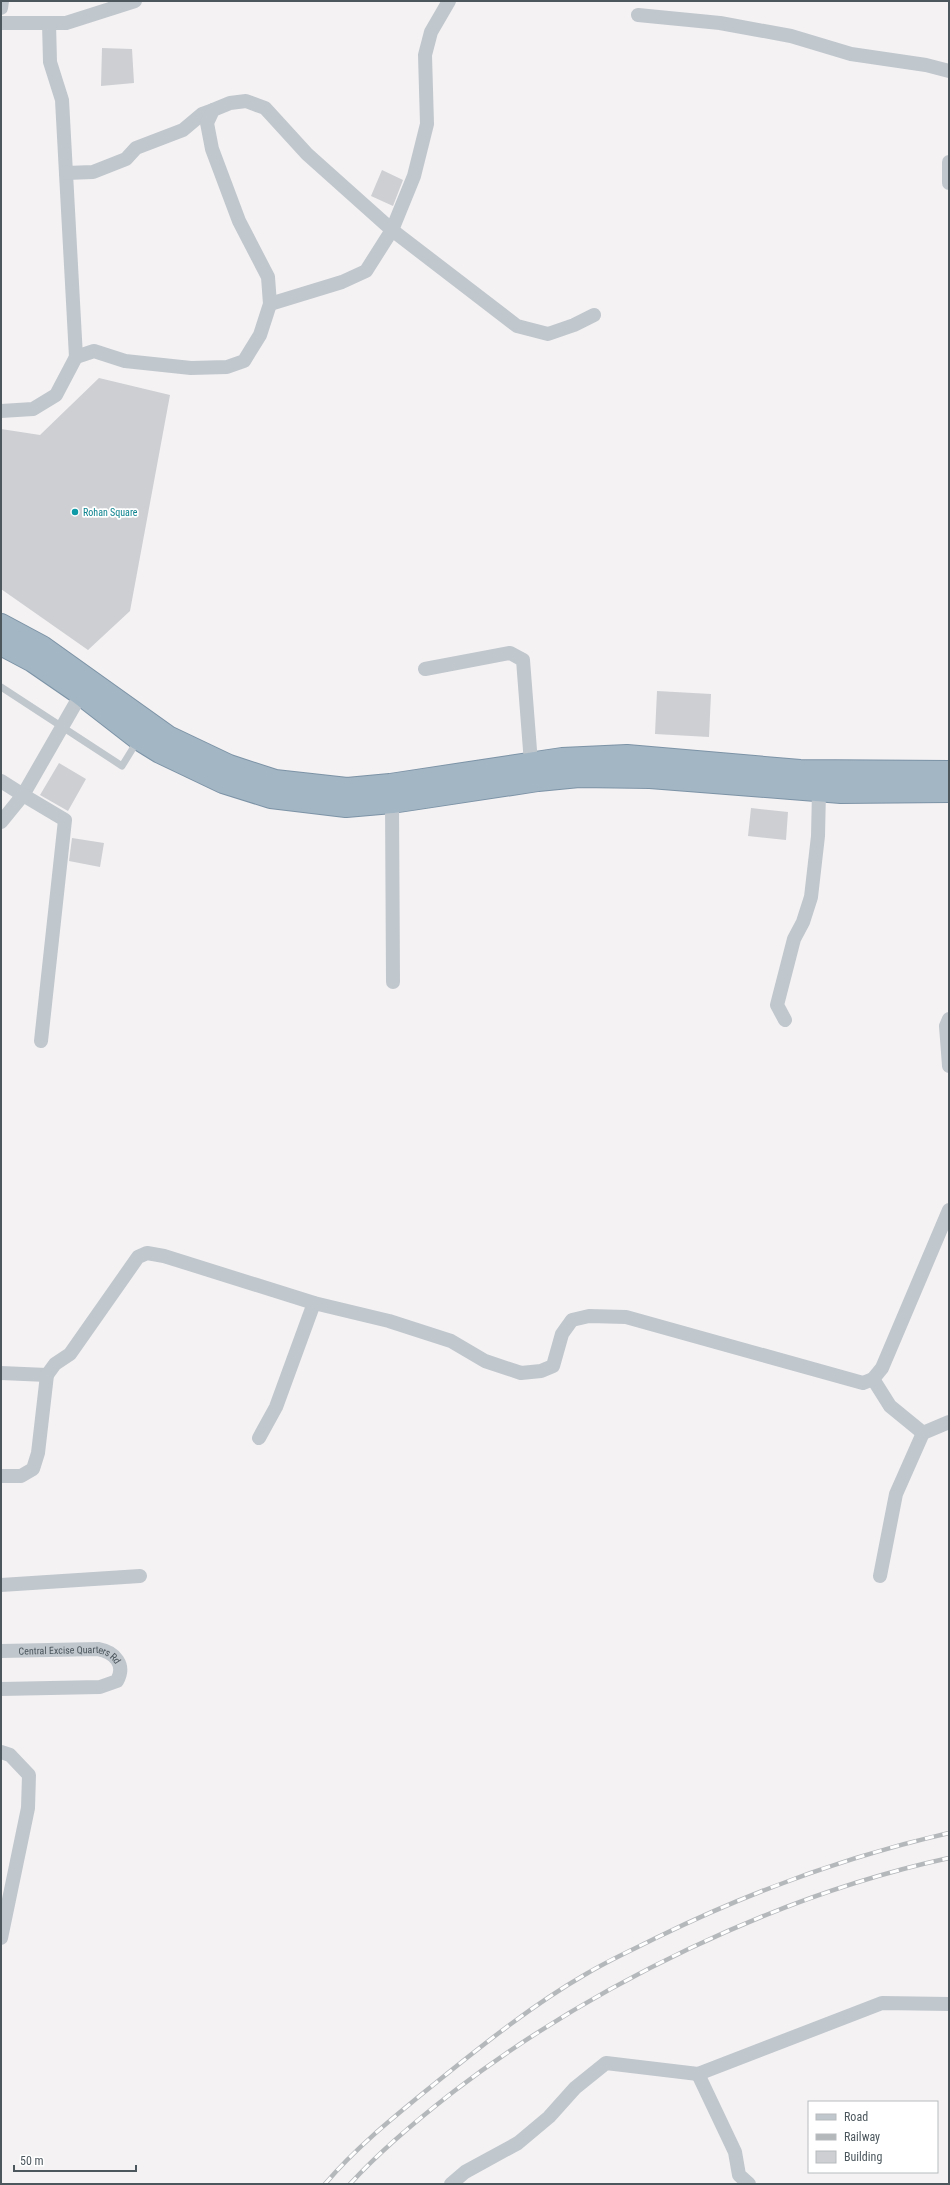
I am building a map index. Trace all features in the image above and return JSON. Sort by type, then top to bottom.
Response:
[{"type":"highway","points":[[1,625],[42,647],[91,680],[148,725],[168,737],[229,766],[275,781],[347,789],[390,785],[562,759],[627,756],[800,771],[949,772]]},
{"type":"highway","points":[[1,644],[33,661],[81,694],[139,739],[160,752],[223,782],[271,797],[346,806],[392,802],[538,780],[579,776],[650,777],[819,791],[949,791]]},
{"type":"street","points":[[1,8],[2,1]]},
{"type":"street","points":[[1,23],[66,23],[135,1]]},
{"type":"street","points":[[270,304],[342,282],[366,271],[392,230],[414,176],[427,124],[425,55],[431,32],[449,1]]},
{"type":"street","points":[[638,15],[720,23],[791,36],[850,54],[926,65],[949,71]]},
{"type":"street","points":[[1,411],[33,409],[56,395],[76,357],[62,100],[50,62],[49,23]]},
{"type":"street","points":[[66,173],[93,172],[126,159],[136,148],[183,130],[202,114],[230,103],[246,101],[265,108],[307,154],[392,230],[517,326],[548,334],[574,325],[594,315]]},
{"type":"street","points":[[76,357],[94,351],[125,361],[191,368],[227,367],[244,361],[260,335],[270,304],[268,277],[239,221],[212,149],[207,123],[213,110]]},
{"type":"street","points":[[949,162],[949,183]]},
{"type":"street","points":[[424,669],[510,653],[523,660],[531,763]]},
{"type":"street","points":[[1,822],[23,795],[63,729],[81,694]]},
{"type":"street","points":[[1,782],[65,820],[41,1041]]},
{"type":"street","points":[[785,1020],[777,1005],[794,939],[803,922],[811,897],[818,836],[819,791]]},
{"type":"street","points":[[392,802],[393,982]]},
{"type":"street","points":[[949,1019],[946,1026],[949,1066]]},
{"type":"street","points":[[1,1476],[21,1476],[33,1469],[38,1453],[47,1375],[55,1364],[70,1354],[138,1257],[147,1253],[164,1256],[314,1303],[389,1321],[451,1341],[485,1361],[521,1373],[541,1371],[552,1366],[562,1334],[572,1320],[589,1316],[626,1318],[863,1383],[873,1379],[882,1368],[949,1210]]},
{"type":"street","points":[[259,1438],[276,1406],[314,1303]]},
{"type":"street","points":[[1,1373],[47,1375]]},
{"type":"street","points":[[873,1379],[890,1406],[923,1433]]},
{"type":"street","points":[[880,1576],[896,1494],[923,1433],[949,1422]]},
{"type":"street","points":[[1,1585],[140,1576]]},
{"type":"street","name":"Central Excise Quarters Rd","points":[[1,1651],[98,1649],[114,1655],[119,1661],[121,1675],[117,1681],[100,1688],[1,1689]]},
{"type":"street","points":[[1,1752],[10,1755],[29,1775],[28,1808],[1,1938]]},
{"type":"street","points":[[451,2184],[465,2172],[518,2143],[549,2117],[575,2088],[606,2063],[698,2074],[882,2003],[949,2004]]},
{"type":"street","points":[[698,2074],[735,2152],[739,2175],[750,2184]]},
{"type":"lane","points":[[1,687],[63,729],[122,766],[139,739]]},
{"type":"building","points":[[102,48],[132,49],[134,83],[101,86]]},
{"type":"building","points":[[382,170],[403,180],[393,206],[371,196]]},
{"type":"building","name":"Rohan Square","points":[[99,378],[170,395],[130,611],[88,650],[1,589],[1,429],[40,435]]},
{"type":"building","points":[[657,691],[711,694],[709,737],[655,734]]},
{"type":"building","points":[[59,763],[86,779],[68,811],[40,795]]},
{"type":"building","points":[[751,808],[788,812],[786,840],[748,836]]},
{"type":"building","points":[[72,838],[104,843],[100,867],[69,861]]},
{"type":"railway","points":[[325,2184],[351,2156],[379,2130],[492,2038],[548,1998],[595,1969],[693,1921],[764,1890],[837,1864],[911,1842],[949,1833]]},
{"type":"railway","points":[[350,2184],[374,2159],[426,2113],[453,2092],[507,2053],[565,2016],[626,1981],[689,1949],[754,1920],[819,1895],[884,1874],[949,1858]]},
{"type":"place","name":"Rohan Square","points":[[75,512]]}]
